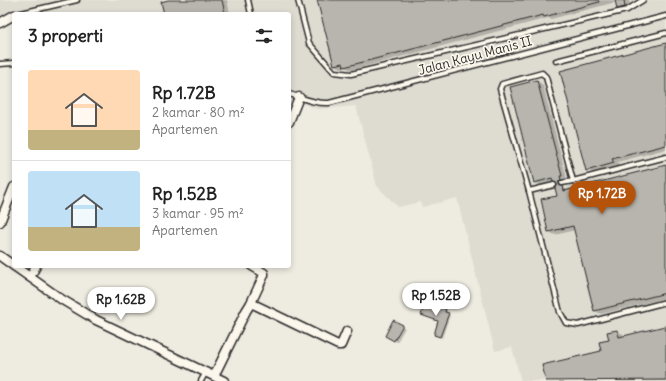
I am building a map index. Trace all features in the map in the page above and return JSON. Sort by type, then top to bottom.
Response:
[{"type":"street","points":[[0,23],[12,16]]},
{"type":"street","points":[[291,117],[299,97]]},
{"type":"street","points":[[0,222],[12,192]]},
{"type":"street","points":[[0,256],[12,265]]},
{"type":"street","points":[[17,268],[61,299],[96,320],[224,381]]},
{"type":"street","points":[[30,277],[35,268]]},
{"type":"street","points":[[214,376],[264,275],[264,273],[255,268]]},
{"type":"street","points":[[251,303],[338,345],[341,345],[347,331]]},
{"type":"lane","points":[[26,12],[77,0]]},
{"type":"lane","points":[[248,0],[251,12]]},
{"type":"lane","points":[[298,0],[309,43],[334,72],[351,74],[626,10],[643,0]]},
{"type":"lane","name":"Jalan Kayu Manis II","points":[[291,95],[320,104],[329,103],[666,16]]},
{"type":"lane","points":[[556,61],[666,33]]},
{"type":"lane","points":[[0,64],[12,63]]},
{"type":"lane","points":[[573,181],[546,77],[542,73],[502,84],[500,89],[529,191],[560,312],[566,322],[578,325],[666,302]]},
{"type":"lane","points":[[562,184],[666,157]]},
{"type":"lane","points":[[529,191],[554,185]]},
{"type":"lane","points":[[201,381],[206,372]]},
{"type":"shaded area","points":[[0,0],[666,0],[666,381],[521,381],[512,347],[495,351],[457,198],[422,207],[420,202],[398,207],[377,186],[356,106],[318,109],[291,100],[291,12],[12,12],[12,21],[0,23]]},
{"type":"building","points":[[168,0],[222,0],[225,12],[164,12],[161,2]]},
{"type":"building","points":[[317,0],[598,0],[599,2],[544,17],[543,15],[344,67],[343,63],[334,65]]},
{"type":"building","points":[[615,0],[624,0],[625,7],[617,9]]},
{"type":"building","points":[[666,43],[666,145],[612,159],[614,163],[586,171],[560,71]]},
{"type":"building","points":[[537,80],[562,176],[560,176],[561,180],[559,181],[559,184],[563,186],[564,191],[666,165],[666,293],[594,311],[573,226],[548,232],[541,199],[557,196],[555,188],[557,184],[553,182],[552,178],[534,183],[510,87]]},
{"type":"building","points":[[425,303],[446,309],[445,312],[449,313],[440,337],[434,335],[438,321],[421,315]]},
{"type":"building","points":[[393,320],[403,325],[394,341],[385,336]]},
{"type":"building","points":[[665,326],[666,380],[546,381],[542,365],[601,351],[599,342],[609,340],[607,332],[617,330],[619,337]]}]
